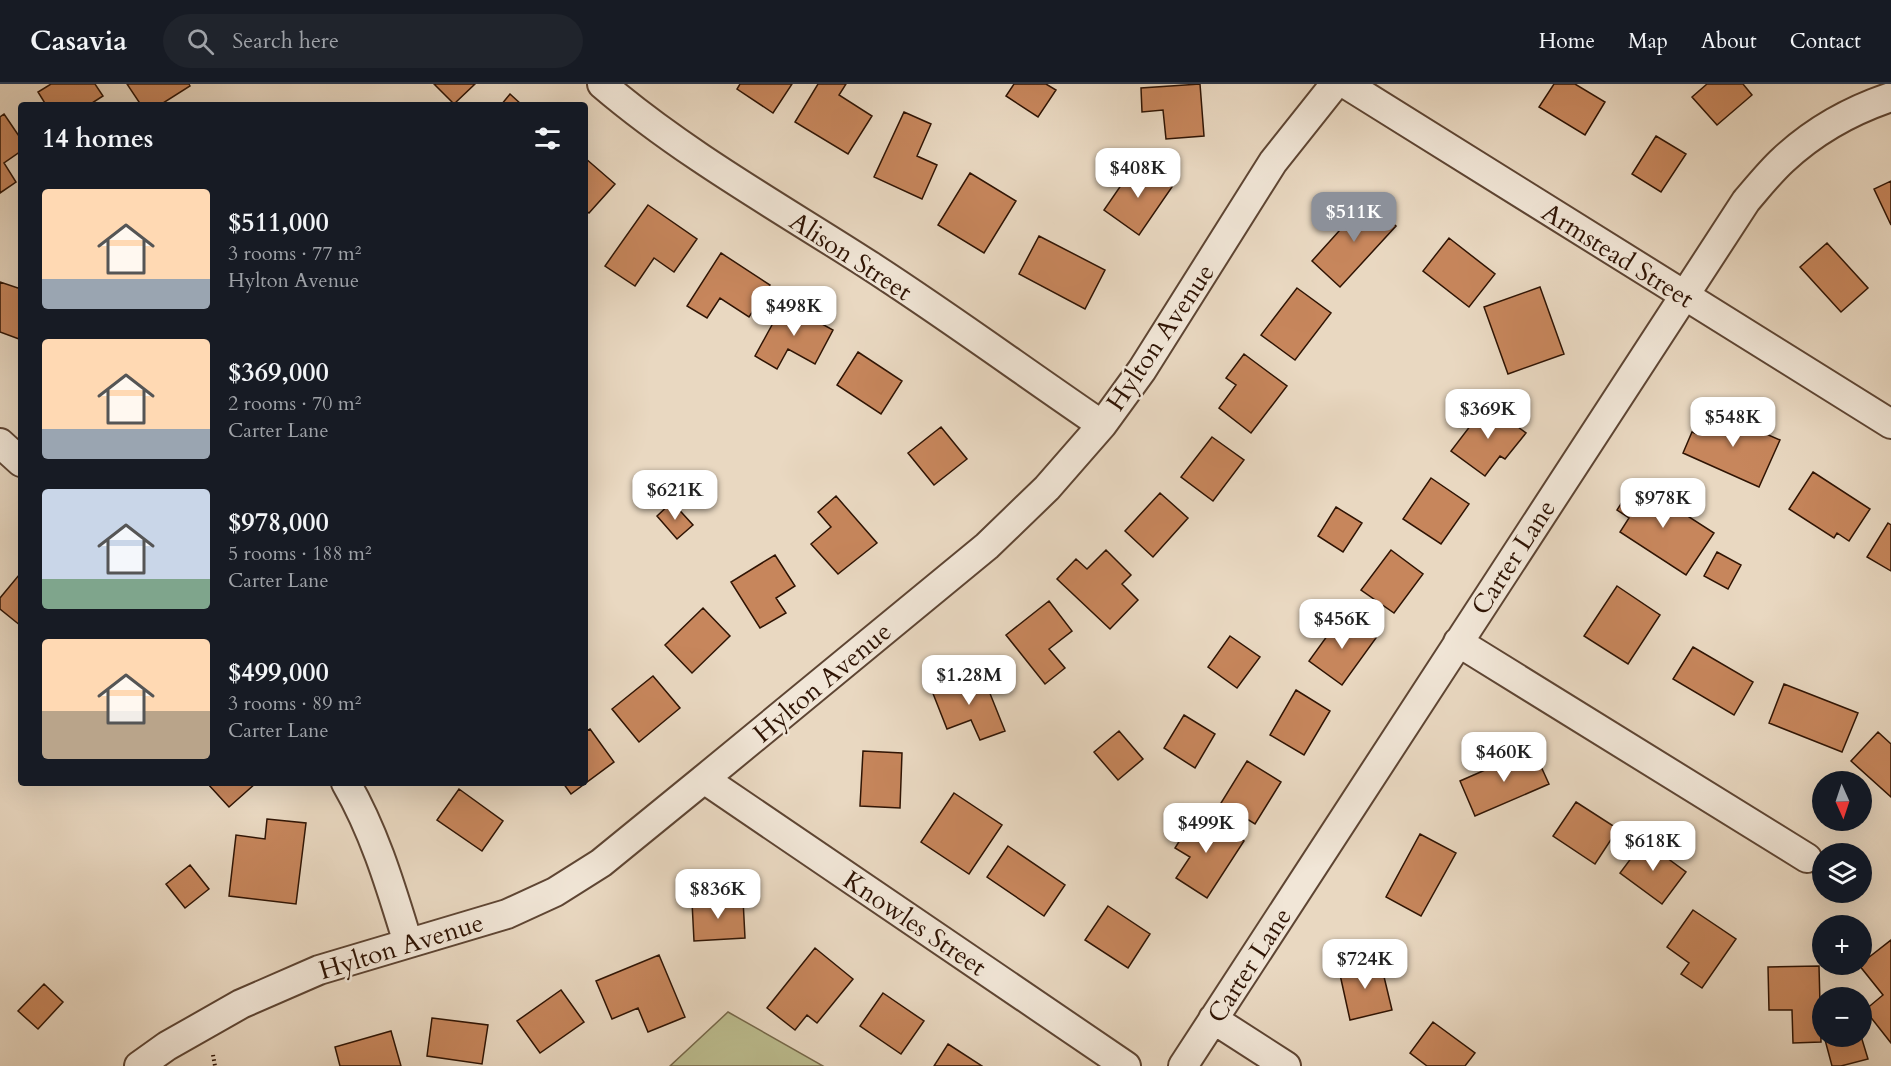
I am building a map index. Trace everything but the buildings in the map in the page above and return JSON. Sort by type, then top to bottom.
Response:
[{"type":"street","name":"Alison Street","points":[[602,84],[631,108],[728,177],[871,267],[1102,425]]},
{"type":"street","name":"Hylton Avenue","points":[[139,1066],[167,1046],[241,1005],[319,970],[507,914],[555,892],[601,863],[704,779],[987,546],[1047,488],[1102,425],[1142,370],[1273,162],[1335,84]]},
{"type":"street","name":"Armstead Street","points":[[1346,84],[1891,424]]},
{"type":"street","name":"Carter Lane","points":[[1183,1066],[1746,201],[1784,159],[1820,131],[1869,104],[1891,96]]},
{"type":"street","points":[[0,443],[18,459]]},
{"type":"street","points":[[1458,642],[1806,858]]},
{"type":"street","name":"Knowles Street","points":[[704,779],[1126,1066]]},
{"type":"street","points":[[348,786],[358,803],[380,855],[408,943]]},
{"type":"street","points":[[1214,1019],[1286,1066]]},
{"type":"path","points":[[213,1055],[215,1066]]},
{"type":"green space","points":[[728,1012],[823,1066],[670,1066]]}]
